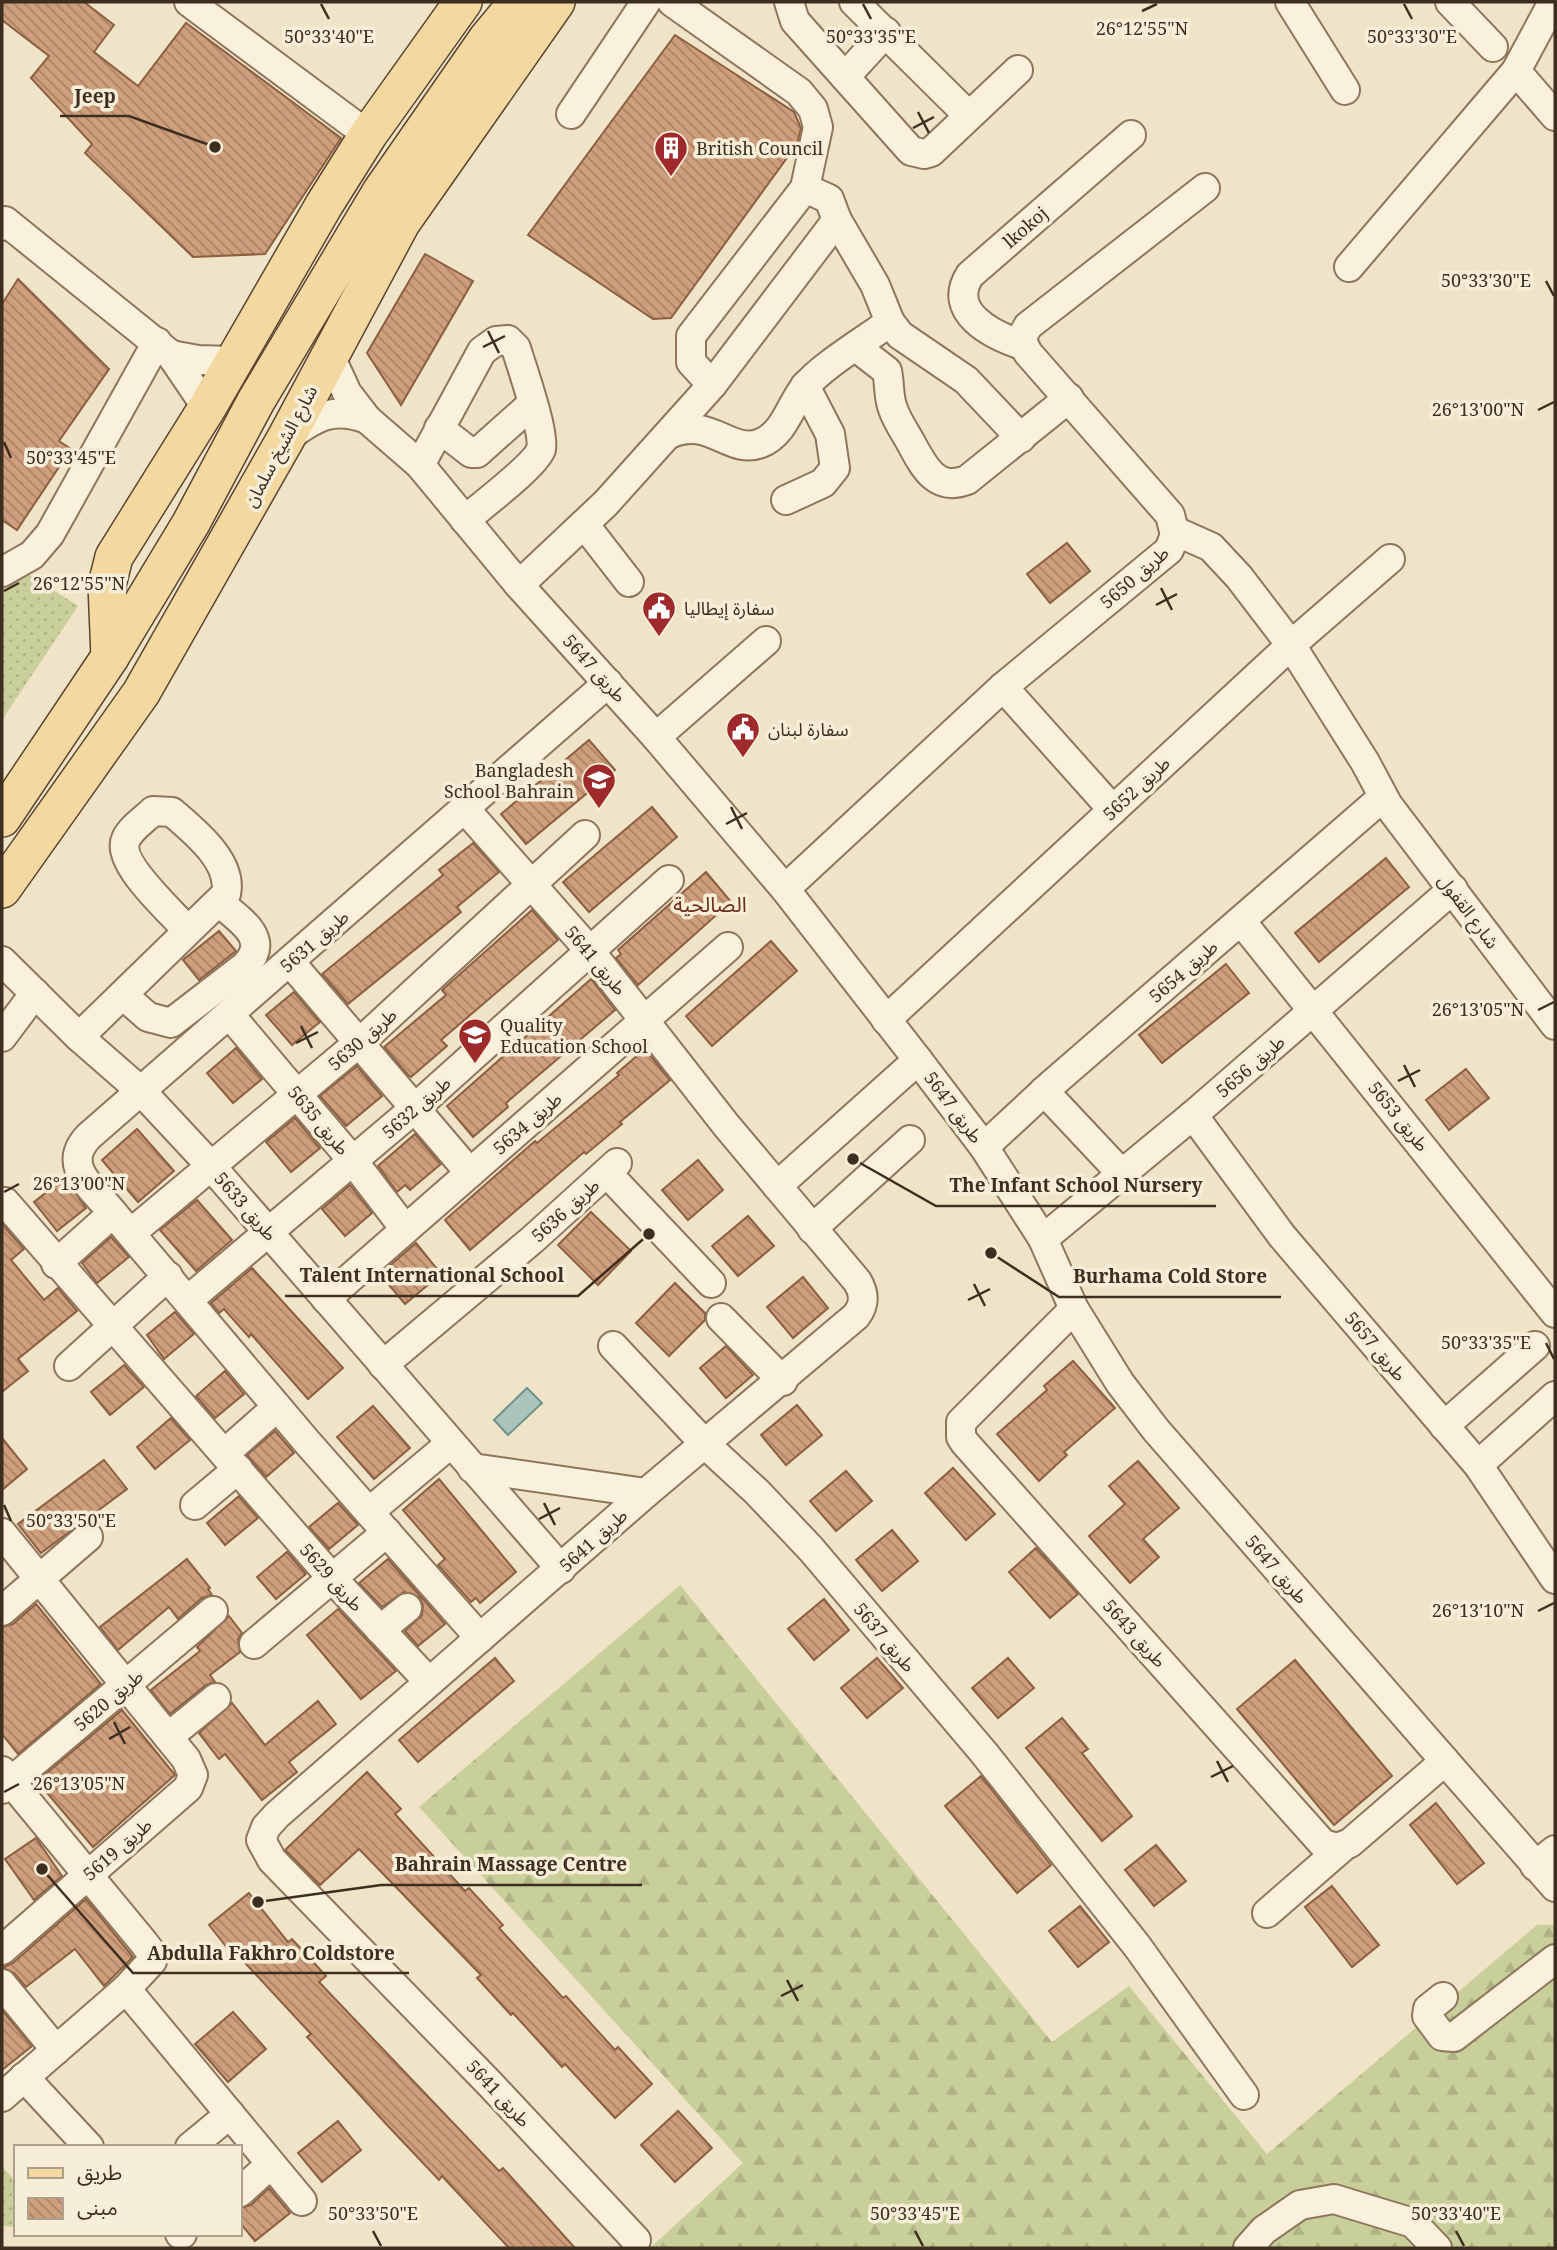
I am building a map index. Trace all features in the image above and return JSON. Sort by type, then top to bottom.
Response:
[{"type":"main road","points":[[110,657],[107,585],[114,557],[207,408],[324,205],[368,135],[463,2]]},
{"type":"main road","points":[[2,818],[110,657],[191,523],[256,401],[381,192],[488,38],[518,2]]},
{"type":"main road","name":"شارع الشيخ سلمان","points":[[2,889],[141,693],[286,438],[401,223],[556,2]]},
{"type":"street","points":[[189,2],[368,135]]},
{"type":"street","points":[[570,114],[646,2]]},
{"type":"street","points":[[789,2],[795,21],[917,154],[931,152],[1018,70]]},
{"type":"street","points":[[853,2],[968,115]]},
{"type":"street","points":[[1290,2],[1345,90]]},
{"type":"street","points":[[1450,2],[1493,47]]},
{"type":"street","points":[[1349,267],[1516,71],[1553,2]]},
{"type":"street","points":[[682,6],[799,92],[813,109],[818,137],[805,188],[691,336],[691,362],[712,385]]},
{"type":"street","points":[[845,77],[886,32]]},
{"type":"street","points":[[1516,71],[1555,116]]},
{"type":"street","name":"lkokoj","points":[[1022,345],[987,331],[963,301],[963,285],[970,275],[1131,135]]},
{"type":"street","points":[[805,188],[829,199],[875,285],[890,322],[900,335],[967,380],[1021,438]]},
{"type":"street","points":[[1022,345],[1022,332],[1028,326],[1205,188]]},
{"type":"street","points":[[519,584],[584,524],[712,385],[838,220]]},
{"type":"street","points":[[3,221],[164,348],[207,408]]},
{"type":"street","points":[[669,434],[682,428],[695,427],[744,444],[761,443],[777,433],[805,386],[890,322]]},
{"type":"street","points":[[420,465],[482,351],[496,341],[508,340],[516,348],[542,440],[538,456],[465,520]]},
{"type":"street","name":"طريق 5650","points":[[785,889],[1003,687],[1169,550],[1175,531],[1170,516],[1022,345]]},
{"type":"street","points":[[856,347],[887,371],[893,409],[933,478],[951,484],[967,480],[1069,398]]},
{"type":"street","points":[[164,348],[198,360],[234,361]]},
{"type":"street","points":[[2,572],[32,555],[50,534],[164,348]]},
{"type":"street","name":"طريق 5647","points":[[330,356],[347,393],[367,419],[420,465],[519,584],[656,737],[785,889],[918,1060],[984,1147],[1043,1238],[1074,1309],[1120,1383],[1156,1430],[1445,1761],[1545,1858],[1555,1887]]},
{"type":"street","points":[[786,500],[823,483],[835,468],[830,434],[805,386]]},
{"type":"street","points":[[439,428],[471,453],[477,453],[484,450],[532,404]]},
{"type":"street","name":"طريق 5647","points":[[286,438],[314,417],[332,412],[350,412],[367,419]]},
{"type":"street","points":[[584,524],[629,582]]},
{"type":"street","name":"شارع القفول","points":[[1175,531],[1203,543],[1217,553],[1291,645],[1366,762],[1383,797],[1555,1025]]},
{"type":"street","name":"طريق 5652","points":[[886,1020],[1291,645],[1390,559]]},
{"type":"street","points":[[656,737],[766,640]]},
{"type":"street","name":"طريق 5631","points":[[480,1638],[277,1407],[122,1223],[83,1176],[76,1165],[76,1154],[89,1136],[608,682]]},
{"type":"street","points":[[1003,687],[1113,810]]},
{"type":"street","name":"طريق 5654","points":[[984,1147],[1044,1091],[1383,797]]},
{"type":"street","name":"طريق 5641","points":[[465,808],[646,1019],[777,1186],[857,1281],[864,1295],[856,1316],[783,1381],[646,1493],[277,1815],[266,1827],[261,1840],[264,1851],[636,2239]]},
{"type":"street","points":[[79,1037],[219,902],[226,894],[229,882],[226,869],[172,812],[153,811],[126,838],[124,850],[128,861],[188,931]]},
{"type":"street","name":"طريق 5630","points":[[122,1223],[211,1166],[358,1043],[585,835]]},
{"type":"street","name":"طريق 5632","points":[[188,1300],[414,1109],[669,880]]},
{"type":"street","name":"طريق 5656","points":[[1043,1238],[1193,1115],[1453,889]]},
{"type":"street","points":[[123,995],[148,1017],[171,1023],[245,966],[253,957],[256,946],[253,935],[219,902]]},
{"type":"street","name":"طريق 5653","points":[[1241,921],[1555,1312]]},
{"type":"street","name":"طريق 5634","points":[[326,1299],[728,947]]},
{"type":"street","name":"طريق 5633","points":[[2,961],[79,1037],[142,1092],[211,1166],[561,1569]]},
{"type":"street","points":[[290,962],[470,1172]]},
{"type":"street","points":[[2,1037],[35,993]]},
{"type":"street","name":"طريق 5635","points":[[230,1014],[354,1161],[405,1229]]},
{"type":"street","points":[[777,1186],[918,1060]]},
{"type":"street","points":[[1044,1091],[1121,1173]]},
{"type":"street","name":"طريق 5657","points":[[1193,1115],[1282,1236],[1478,1465],[1555,1579]]},
{"type":"street","points":[[812,1229],[910,1140]]},
{"type":"street","name":"طريق 5636","points":[[383,1365],[612,1168],[712,1283]]},
{"type":"street","name":"طريق 5629","points":[[5,1202],[56,1264],[232,1461],[332,1578],[429,1682]]},
{"type":"street","points":[[56,1264],[122,1223]]},
{"type":"street","points":[[69,1366],[168,1276]]},
{"type":"street","name":"طريق 5643","points":[[1074,1309],[966,1416],[961,1422],[961,1437],[1317,1838],[1330,1847],[1344,1846]]},
{"type":"street","points":[[721,1318],[783,1381]]},
{"type":"street","name":"طريق 5637","points":[[614,1346],[705,1444],[757,1492],[811,1549],[1028,1806],[1137,1946],[1244,2095]]},
{"type":"street","points":[[1444,1426],[1535,1346]]},
{"type":"street","points":[[1478,1465],[1555,1396]]},
{"type":"street","points":[[195,1505],[277,1407]]},
{"type":"street","points":[[254,1644],[332,1578],[378,1522],[450,1444]]},
{"type":"street","points":[[472,1468],[646,1493]]},
{"type":"street","name":"طريق 5619","points":[[2,1533],[192,1769],[188,1788],[2,1950]]},
{"type":"street","points":[[2,1611],[88,1536]]},
{"type":"street","points":[[380,1630],[407,1608]]},
{"type":"street","name":"طريق 5620","points":[[5,1780],[124,1687],[213,1611]]},
{"type":"street","points":[[168,1737],[216,1698]]},
{"type":"street","points":[[1267,1913],[1445,1761]]},
{"type":"street","points":[[2,2097],[126,1989],[148,1969],[152,1961],[150,1951],[5,1780]]},
{"type":"street","points":[[1443,1997],[1430,2005],[1427,2016],[1442,2036],[1448,2038],[1459,2033],[1555,1959]]},
{"type":"street","points":[[2,1984],[56,2050]]},
{"type":"street","points":[[126,1989],[302,2201]]},
{"type":"street","points":[[24,2077],[87,2145]]},
{"type":"street","points":[[192,2145],[230,2114]]},
{"type":"street","points":[[242,2190],[271,2164]]},
{"type":"street","points":[[1248,2248],[1264,2231],[1300,2205],[1334,2199],[1378,2210],[1413,2223],[1437,2248]]},
{"type":"green space","points":[[2,557],[78,606],[2,720]]},
{"type":"green space","points":[[680,1585],[1052,2042],[1129,1986],[1267,2154],[1537,1925],[1555,1925],[1555,2248],[650,2248],[743,2163],[419,1807]]},
{"type":"green space","points":[[2,2166],[14,2180],[14,2227],[2,2226]]},
{"type":"water","points":[[527,1388],[542,1403],[508,1435],[494,1420]]},
{"type":"building","points":[[2,2],[84,2],[114,25],[94,52],[138,86],[186,23],[341,138],[265,254],[193,257],[85,153],[92,144],[31,78],[49,56],[2,20]]},
{"type":"building","name":"British Council","points":[[675,35],[794,112],[801,128],[797,144],[671,318],[653,319],[528,235]]},
{"type":"building","points":[[425,254],[473,281],[401,405],[367,353]]},
{"type":"building","points":[[18,279],[109,369],[59,441],[71,449],[17,530],[2,520],[2,304]]},
{"type":"building","points":[[1067,543],[1090,571],[1050,603],[1027,574]]},
{"type":"building","points":[[589,740],[615,770],[526,844],[501,814]]},
{"type":"building","points":[[652,807],[677,837],[589,912],[563,882]]},
{"type":"building","points":[[473,843],[499,872],[457,907],[461,912],[348,1004],[322,974],[443,875],[439,870]]},
{"type":"building","points":[[1386,858],[1409,887],[1319,962],[1295,933]]},
{"type":"building","points":[[706,872],[731,902],[638,985],[616,958],[621,954],[618,950]]},
{"type":"building","points":[[532,910],[558,940],[441,1040],[447,1046],[411,1077],[408,1075],[384,1047],[446,995],[442,990]]},
{"type":"building","points":[[219,931],[236,951],[199,980],[183,960]]},
{"type":"building","points":[[771,941],[797,971],[712,1046],[686,1016]]},
{"type":"building","points":[[1226,964],[1249,993],[1162,1063],[1139,1035]]},
{"type":"building","points":[[591,979],[615,1010],[506,1103],[508,1107],[473,1137],[447,1106]]},
{"type":"building","points":[[294,992],[320,1022],[292,1045],[266,1015]]},
{"type":"building","points":[[236,1048],[262,1079],[233,1103],[207,1073]]},
{"type":"building","points":[[645,1049],[670,1080],[620,1122],[622,1124],[586,1154],[584,1152],[470,1250],[445,1220],[535,1141],[537,1143],[619,1075],[617,1073]]},
{"type":"building","points":[[357,1066],[382,1096],[346,1126],[320,1096]]},
{"type":"building","points":[[1466,1069],[1489,1098],[1449,1130],[1426,1100]]},
{"type":"building","points":[[295,1118],[320,1148],[291,1172],[266,1142]]},
{"type":"building","points":[[137,1129],[174,1171],[138,1202],[102,1160]]},
{"type":"building","points":[[415,1134],[441,1164],[410,1190],[405,1185],[397,1192],[378,1166]]},
{"type":"building","points":[[698,1160],[723,1190],[688,1220],[662,1190]]},
{"type":"building","points":[[65,1178],[86,1208],[57,1231],[34,1202]]},
{"type":"building","points":[[350,1185],[372,1213],[345,1236],[322,1209]]},
{"type":"building","points":[[197,1200],[232,1240],[196,1271],[160,1230]]},
{"type":"building","points":[[591,1212],[631,1251],[598,1285],[558,1245]]},
{"type":"building","points":[[748,1216],[774,1246],[738,1276],[712,1246]]},
{"type":"building","points":[[2,1224],[24,1249],[11,1260],[44,1300],[58,1288],[77,1311],[18,1359],[28,1371],[2,1392]]},
{"type":"building","points":[[111,1237],[129,1257],[97,1283],[82,1263]]},
{"type":"building","points":[[416,1243],[441,1274],[405,1304],[380,1274]]},
{"type":"building","points":[[252,1268],[343,1368],[308,1399],[251,1334],[249,1337],[224,1309],[219,1313],[211,1303]]},
{"type":"building","points":[[803,1277],[828,1308],[793,1338],[767,1307]]},
{"type":"building","points":[[675,1283],[705,1313],[705,1320],[669,1356],[636,1323]]},
{"type":"building","points":[[175,1312],[194,1334],[164,1359],[147,1335]]},
{"type":"building","points":[[726,1346],[753,1375],[726,1398],[700,1368]]},
{"type":"building","points":[[1073,1361],[1115,1408],[1064,1452],[1067,1455],[1039,1481],[997,1434],[1047,1390],[1044,1386]]},
{"type":"building","points":[[124,1365],[144,1387],[110,1415],[91,1392]]},
{"type":"building","points":[[225,1371],[244,1394],[215,1418],[196,1396]]},
{"type":"building","points":[[797,1405],[822,1435],[786,1465],[761,1435]]},
{"type":"building","points":[[373,1406],[410,1448],[374,1479],[337,1437]]},
{"type":"building","points":[[171,1418],[190,1440],[155,1469],[137,1447]]},
{"type":"building","points":[[275,1431],[294,1453],[266,1477],[247,1455]]},
{"type":"building","points":[[2,1438],[27,1469],[2,1490]]},
{"type":"building","points":[[104,1460],[127,1489],[41,1553],[18,1524]]},
{"type":"building","points":[[1138,1461],[1179,1508],[1143,1539],[1159,1557],[1130,1583],[1089,1536],[1125,1504],[1109,1486]]},
{"type":"building","points":[[953,1468],[995,1514],[966,1540],[925,1493]]},
{"type":"building","points":[[846,1471],[872,1501],[836,1531],[810,1501]]},
{"type":"building","points":[[439,1479],[516,1572],[480,1603],[476,1598],[471,1602],[438,1565],[445,1559],[403,1510]]},
{"type":"building","points":[[239,1496],[258,1518],[225,1545],[207,1523]]},
{"type":"building","points":[[338,1503],[358,1525],[329,1549],[309,1527]]},
{"type":"building","points":[[892,1530],[918,1561],[882,1591],[856,1560]]},
{"type":"building","points":[[1036,1548],[1078,1594],[1050,1618],[1009,1572]]},
{"type":"building","points":[[287,1552],[306,1574],[276,1599],[257,1577]]},
{"type":"building","points":[[187,1559],[210,1588],[208,1589],[212,1595],[202,1598],[178,1619],[169,1607],[118,1650],[100,1627]]},
{"type":"building","points":[[388,1559],[445,1624],[418,1646],[405,1631],[422,1615],[423,1605],[419,1597],[404,1592],[382,1607],[359,1583]]},
{"type":"building","points":[[824,1599],[849,1630],[814,1660],[788,1629]]},
{"type":"building","points":[[36,1604],[101,1684],[18,1754],[2,1734],[2,1627],[13,1624]]},
{"type":"building","points":[[338,1609],[396,1671],[361,1699],[307,1635]]},
{"type":"building","points":[[229,1616],[242,1633],[238,1639],[240,1652],[210,1675],[215,1682],[206,1685],[170,1714],[151,1690],[200,1651],[197,1647]]},
{"type":"building","points":[[495,1658],[514,1681],[418,1762],[399,1740]]},
{"type":"building","points":[[877,1658],[903,1688],[867,1718],[841,1688]]},
{"type":"building","points":[[1008,1658],[1034,1688],[998,1718],[972,1688]]},
{"type":"building","points":[[1295,1660],[1392,1776],[1334,1825],[1237,1709]]},
{"type":"building","points":[[318,1701],[336,1724],[289,1762],[297,1772],[262,1800],[225,1754],[219,1759],[199,1733],[232,1703],[265,1745]]},
{"type":"building","points":[[122,1710],[175,1775],[93,1847],[37,1781]]},
{"type":"building","points":[[1062,1718],[1088,1749],[1082,1753],[1132,1816],[1102,1841],[1026,1748]]},
{"type":"building","points":[[367,1772],[401,1809],[395,1814],[465,1891],[469,1888],[503,1925],[499,1928],[563,1998],[566,1996],[615,2050],[618,2047],[652,2084],[615,2118],[565,2064],[562,2067],[513,2013],[511,2015],[477,1978],[481,1975],[359,1849],[320,1885],[285,1850]]},
{"type":"building","points":[[981,1776],[1051,1865],[1017,1893],[945,1806]]},
{"type":"building","points":[[1436,1803],[1484,1863],[1457,1884],[1410,1825]]},
{"type":"building","points":[[36,1838],[62,1876],[34,1900],[5,1859]]},
{"type":"building","points":[[1156,1845],[1186,1881],[1154,1906],[1125,1870]]},
{"type":"building","points":[[1332,1886],[1379,1945],[1352,1967],[1305,1907]]},
{"type":"building","points":[[249,1893],[288,1942],[292,1939],[326,1976],[319,1982],[499,2171],[503,2168],[575,2248],[509,2248],[442,2176],[439,2180],[388,2126],[307,2037],[311,2034],[235,1952],[232,1954],[209,1925]]},
{"type":"building","points":[[86,1899],[133,1957],[104,1986],[75,1949],[26,1987],[14,1973],[2,1968],[13,1963]]},
{"type":"building","points":[[1080,1906],[1109,1942],[1078,1967],[1049,1931]]},
{"type":"building","points":[[2,2010],[32,2046],[2,2070]]},
{"type":"building","points":[[233,2012],[266,2049],[228,2082],[195,2044]]},
{"type":"building","points":[[678,2111],[712,2148],[675,2182],[641,2145]]},
{"type":"building","points":[[338,2121],[361,2150],[322,2182],[298,2153]]},
{"type":"building","points":[[269,2188],[290,2213],[255,2241],[242,2225],[242,2207],[251,2205]]},
{"type":"place","name":"Jeep","points":[[215,147]]},
{"type":"place","name":"British Council","points":[[671,178]]},
{"type":"place","name":"سفارة إيطاليا","points":[[659,638]]},
{"type":"place","name":"سفارة لبنان","points":[[743,759]]},
{"type":"place","name":"Bangladesh School Bahrain","points":[[599,810]]},
{"type":"place","name":"Quality Education School","points":[[475,1065]]},
{"type":"place","name":"The Infant School Nursery","points":[[853,1159]]},
{"type":"place","name":"Talent International School","points":[[649,1234]]},
{"type":"place","name":"Burhama Cold Store","points":[[991,1253]]},
{"type":"place","name":"Abdulla Fakhro Coldstore","points":[[42,1869]]},
{"type":"place","name":"Bahrain Massage Centre","points":[[258,1902]]},
{"type":"district","name":"الصالحية","points":[[710,904]]}]
